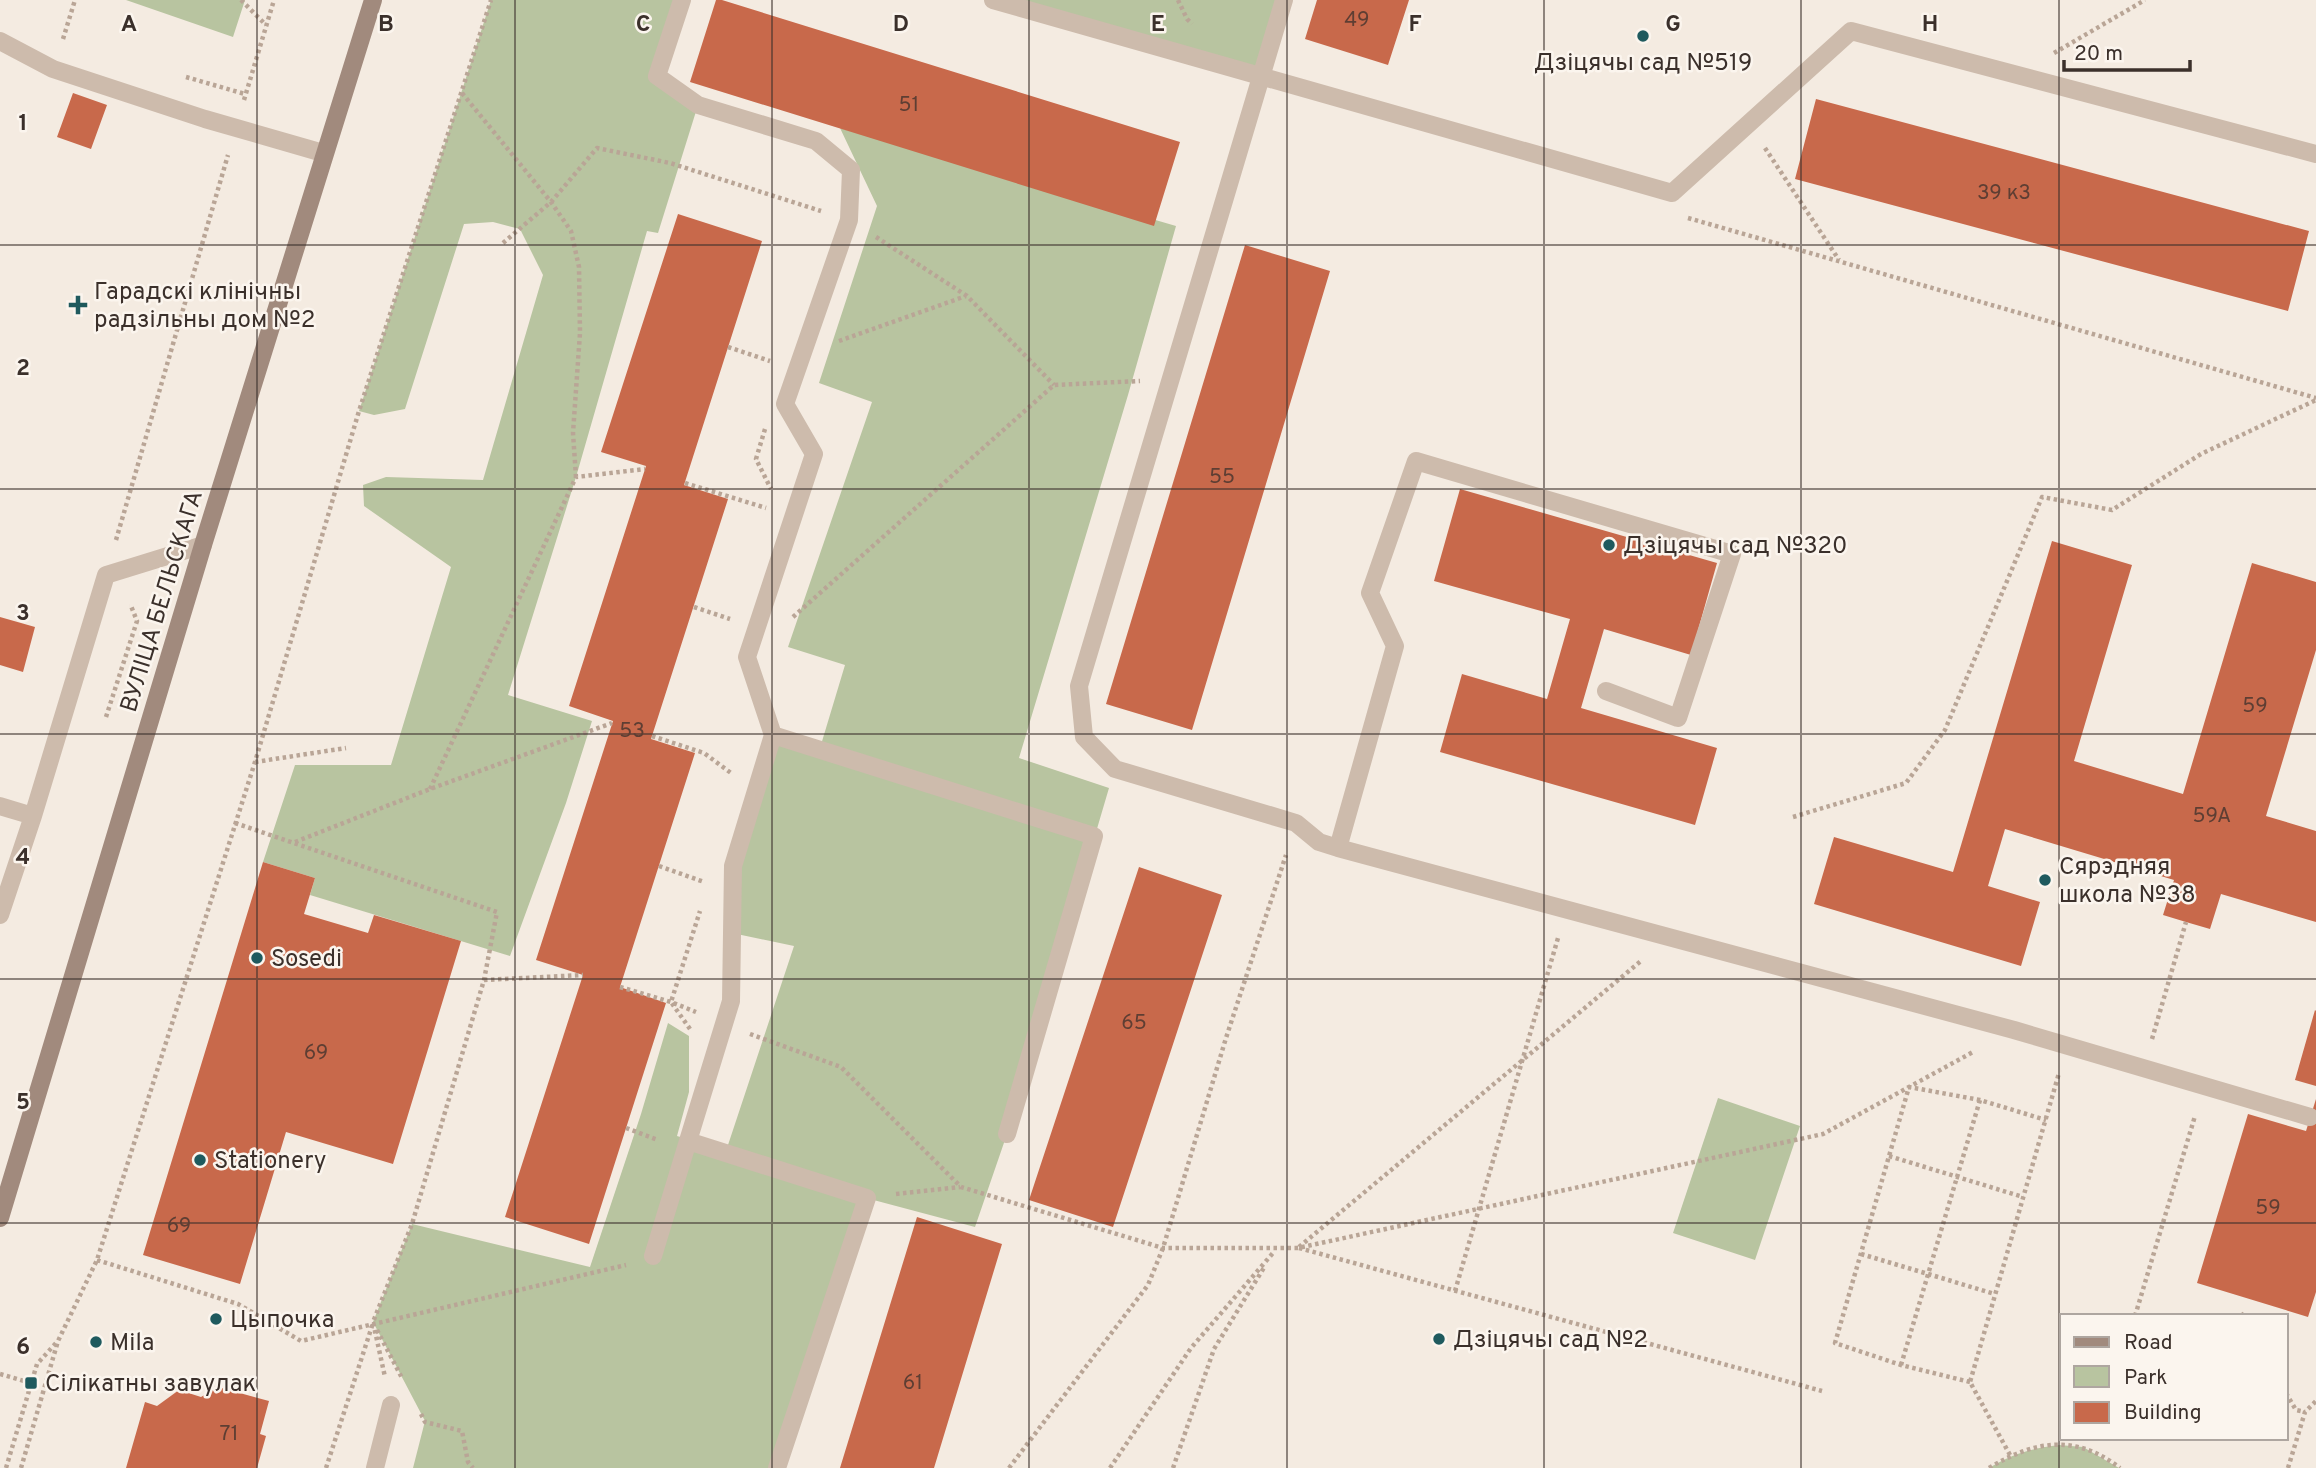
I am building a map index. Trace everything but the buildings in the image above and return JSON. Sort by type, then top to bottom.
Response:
[{"type":"main road","name":"ВУЛІЦА БЕЛЬСКАГА","points":[[0,1218],[323,153],[373,0]]},
{"type":"street","points":[[653,1256],[731,1001],[733,866],[773,734],[747,657],[814,454],[785,404],[849,220],[851,170],[816,141],[698,106],[657,76],[682,0]]},
{"type":"street","points":[[993,0],[1672,193],[1851,31],[2316,154]]},
{"type":"street","points":[[1284,0],[1259,76],[1079,685],[1084,737],[1115,769],[1296,822],[1319,842],[1338,848],[2014,1030],[2310,1117]]},
{"type":"street","points":[[0,41],[53,69],[205,119],[323,153]]},
{"type":"street","points":[[1338,848],[1395,646],[1370,593],[1416,461],[1732,554],[1678,718],[1606,691]]},
{"type":"street","points":[[0,915],[106,575],[203,545]]},
{"type":"street","points":[[773,734],[1094,836],[1007,1134]]},
{"type":"street","points":[[0,806],[33,816]]},
{"type":"street","points":[[688,1141],[867,1198],[777,1468]]},
{"type":"street","points":[[375,1468],[391,1405]]},
{"type":"path","points":[[53,69],[75,0]]},
{"type":"path","points":[[241,0],[266,25]]},
{"type":"path","points":[[106,575],[274,0]]},
{"type":"path","points":[[21,1468],[58,1341],[97,1260],[255,762],[359,411],[491,0]]},
{"type":"path","points":[[2017,75],[2145,0]]},
{"type":"path","points":[[430,789],[576,477],[573,433],[580,333],[579,267],[571,231],[551,201],[462,93]]},
{"type":"path","points":[[1749,124],[1840,262]]},
{"type":"path","points":[[503,243],[551,201],[597,148],[670,163],[849,220],[967,296],[1054,386]]},
{"type":"path","points":[[1680,216],[2316,399]]},
{"type":"path","points":[[802,354],[967,296]]},
{"type":"path","points":[[728,347],[774,362]]},
{"type":"path","points":[[788,621],[1054,386],[1170,379]]},
{"type":"path","points":[[1793,817],[1906,783],[1945,730],[2042,497],[2112,510],[2201,454],[2316,399]]},
{"type":"path","points":[[767,424],[756,459],[777,500],[776,511]]},
{"type":"path","points":[[576,477],[645,469]]},
{"type":"path","points":[[685,483],[794,517]]},
{"type":"path","points":[[94,611],[131,606],[137,621],[106,717]]},
{"type":"path","points":[[694,607],[742,623]]},
{"type":"path","points":[[294,843],[430,789],[612,723]]},
{"type":"path","points":[[652,736],[704,753],[757,792]]},
{"type":"path","points":[[255,762],[346,748]]},
{"type":"path","points":[[1009,1468],[1148,1285],[1163,1248],[1226,1038],[1296,822]]},
{"type":"path","points":[[235,823],[497,912],[484,980],[412,1224],[373,1322],[391,1405]]},
{"type":"path","points":[[659,866],[708,884]]},
{"type":"path","points":[[671,1002],[700,910]]},
{"type":"path","points":[[1455,1291],[1566,910]]},
{"type":"path","points":[[2144,1067],[2186,922]]},
{"type":"path","points":[[1298,1248],[1669,937]]},
{"type":"path","points":[[484,980],[583,975]]},
{"type":"path","points":[[620,987],[671,1002],[841,1067],[961,1187]]},
{"type":"path","points":[[671,1002],[694,1035]]},
{"type":"path","points":[[867,1198],[961,1187],[1163,1248],[1298,1248],[1823,1134],[2014,1030]]},
{"type":"path","points":[[2010,1455],[1970,1382],[2067,1045]]},
{"type":"path","points":[[2136,1314],[2204,1085]]},
{"type":"path","points":[[1909,1087],[1980,1100],[2046,1120]]},
{"type":"path","points":[[1909,1087],[1835,1343],[1970,1382]]},
{"type":"path","points":[[1901,1364],[1980,1100]]},
{"type":"path","points":[[626,1128],[662,1141]]},
{"type":"path","points":[[1889,1157],[2023,1197]]},
{"type":"path","points":[[1173,1468],[1214,1349],[1276,1248]]},
{"type":"path","points":[[1298,1248],[1822,1391]]},
{"type":"path","points":[[1110,1468],[1192,1348],[1273,1254]]},
{"type":"path","points":[[1861,1254],[1996,1294]]},
{"type":"path","points":[[97,1260],[238,1304],[301,1341],[653,1256]]},
{"type":"path","points":[[6,1468],[37,1364],[58,1341]]},
{"type":"path","points":[[0,1374],[31,1383]]},
{"type":"path","points":[[2288,1396],[2296,1410],[2305,1412]]},
{"type":"path","points":[[2288,1468],[2305,1412],[2316,1401]]},
{"type":"path","points":[[1989,1468],[2010,1455],[2035,1447],[2083,1447],[2108,1458],[2120,1468]]},
{"type":"green space","points":[[126,0],[245,0],[233,37]]},
{"type":"green space","points":[[491,0],[682,0],[658,76],[698,105],[658,233],[647,231],[576,477],[508,695],[592,721],[566,803],[510,956],[310,895],[315,878],[263,862],[295,765],[391,765],[451,567],[364,506],[363,485],[386,477],[483,480],[543,275],[520,229],[493,222],[464,224],[405,409],[374,415],[359,411]]},
{"type":"green space","points":[[993,0],[1284,0],[1259,76]]},
{"type":"green space","points":[[840,128],[1176,226],[1019,758],[1109,788],[1007,1134],[975,1227],[866,1198],[777,1468],[413,1468],[425,1421],[373,1322],[412,1224],[590,1267],[668,1023],[689,1036],[689,1092],[677,1136],[726,1151],[794,946],[732,933],[733,866],[773,735],[820,748],[845,665],[788,647],[872,402],[819,383],[877,206]]},
{"type":"green space","points":[[1718,1098],[1800,1126],[1755,1260],[1673,1233]]},
{"type":"green space","points":[[2059,1445],[2083,1447],[2119,1468],[1989,1468],[2022,1452]]},
{"type":"place","name":"Дзіцячы сад №519","points":[[1643,36]]},
{"type":"place","name":"Гарадскі клінічны радзільны дом №2","points":[[78,305]]},
{"type":"place","name":"Дзіцячы сад №320","points":[[1609,545]]},
{"type":"place","name":"Сярэдняя школа №38","points":[[2045,880]]},
{"type":"place","name":"Sosedi","points":[[257,958]]},
{"type":"place","name":"Stationery","points":[[200,1160]]},
{"type":"place","name":"Цыпочка","points":[[216,1319]]},
{"type":"place","name":"Дзіцячы сад №2","points":[[1439,1339]]},
{"type":"place","name":"Mila","points":[[96,1342]]},
{"type":"place","name":"Сілікатны завулак","points":[[31,1383]]}]
